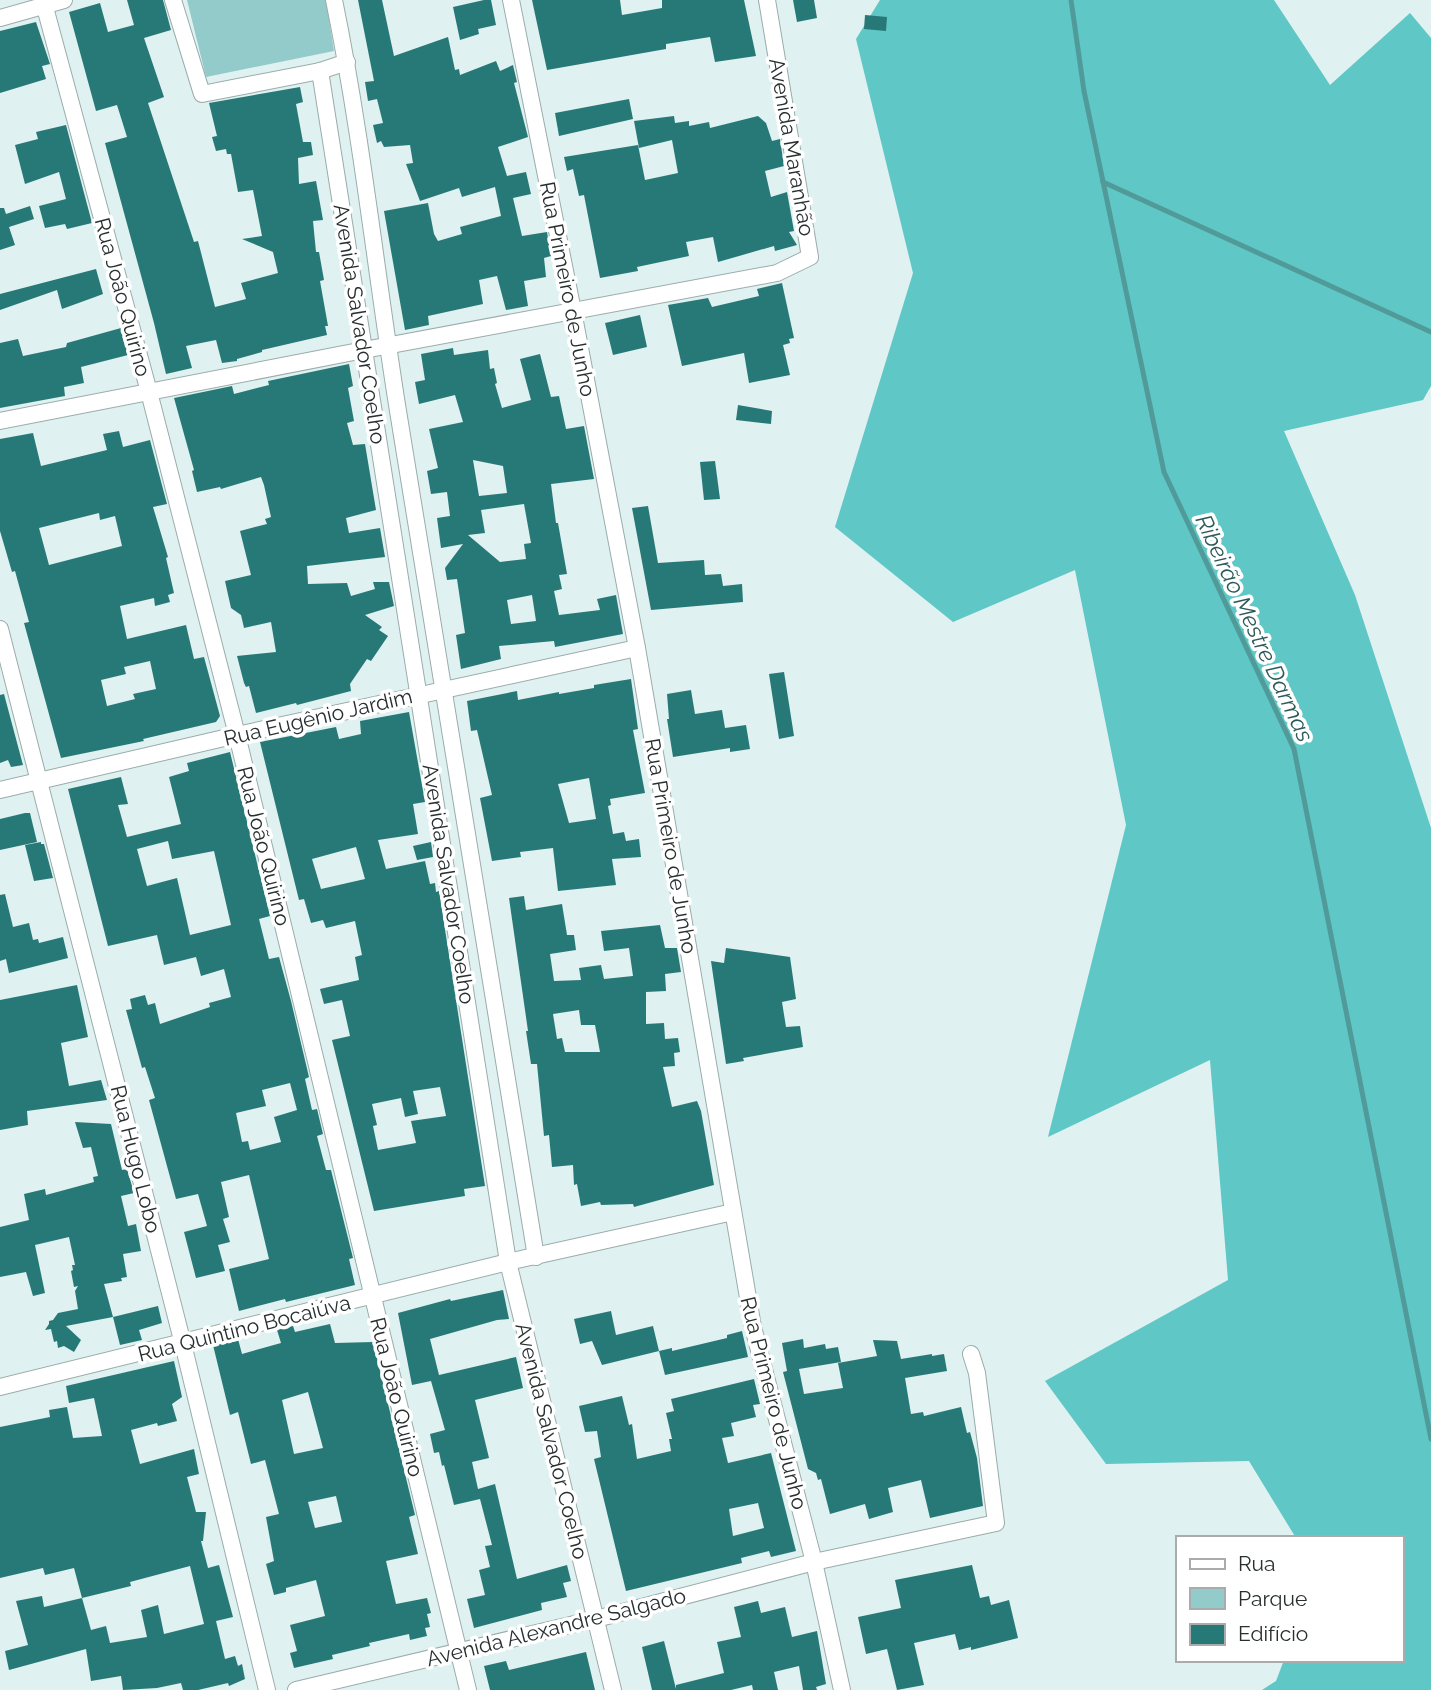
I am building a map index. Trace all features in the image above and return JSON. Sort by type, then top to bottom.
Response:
[{"type":"street","points":[[0,18],[44,3],[64,0]]},
{"type":"street","points":[[173,0],[202,94],[320,71],[347,62]]},
{"type":"street","name":"Avenida Salvador Coelho","points":[[334,0],[347,62],[387,345],[536,1256]]},
{"type":"street","name":"Rua Primeiro de Junho","points":[[511,0],[637,648],[752,1327],[814,1562],[842,1690]]},
{"type":"street","name":"Avenida Maranhão","points":[[573,311],[777,273],[810,257],[767,0]]},
{"type":"street","name":"Rua João Quirino","points":[[44,3],[149,392],[237,735],[468,1690]]},
{"type":"street","name":"Avenida Salvador Coelho","points":[[320,71],[508,1262],[613,1690]]},
{"type":"street","points":[[0,421],[573,311]]},
{"type":"street","name":"Rua Hugo Lobo","points":[[0,629],[183,1344],[267,1690]]},
{"type":"street","name":"Rua Eugênio Jardim","points":[[0,790],[420,694],[637,648]]},
{"type":"street","name":"Rua Quintino Bocaiúva","points":[[0,1387],[508,1262],[733,1212]]},
{"type":"street","name":"Avenida Alexandre Salgado","points":[[296,1690],[596,1619],[814,1562],[996,1523],[977,1373],[971,1354]]},
{"type":"green space","points":[[187,0],[326,0],[334,51],[206,77]]},
{"type":"shaded area","points":[[880,0],[1274,0],[1330,85],[1410,13],[1431,38],[1431,386],[1423,400],[1284,431],[1355,595],[1431,828],[1431,1690],[1262,1690],[1276,1681],[1283,1662],[1403,1662],[1403,1536],[1295,1536],[1249,1461],[1106,1464],[1045,1381],[1228,1280],[1210,1060],[1048,1137],[1126,825],[1075,570],[953,622],[835,527],[913,273],[856,39]]},
{"type":"building","points":[[127,0],[163,0],[171,30],[144,38],[164,97],[148,103],[194,242],[198,241],[215,307],[246,299],[241,283],[278,273],[273,252],[242,239],[262,236],[253,190],[238,192],[231,154],[227,154],[226,149],[216,151],[212,137],[217,136],[209,103],[300,87],[303,102],[296,104],[303,142],[311,142],[313,155],[298,158],[299,184],[316,181],[323,220],[313,221],[316,252],[319,252],[324,280],[320,281],[328,326],[325,326],[327,335],[262,350],[237,361],[222,363],[216,340],[186,346],[192,368],[166,374],[105,143],[127,137],[117,105],[96,111],[69,12],[100,3],[108,32],[134,25]]},
{"type":"building","points":[[358,0],[382,0],[394,56],[448,37],[455,70],[459,69],[460,75],[496,61],[500,71],[513,65],[517,82],[514,83],[528,137],[498,147],[507,176],[526,172],[531,194],[513,198],[522,236],[547,232],[551,256],[544,258],[546,277],[524,281],[528,306],[506,310],[497,276],[479,280],[483,304],[428,316],[429,325],[405,330],[384,211],[428,203],[438,241],[462,234],[460,227],[501,216],[495,187],[462,197],[459,188],[420,201],[406,164],[413,163],[410,145],[384,147],[381,141],[377,143],[373,125],[383,123],[377,99],[368,101],[365,82],[374,81]]},
{"type":"building","points":[[491,0],[496,25],[478,29],[479,34],[460,40],[453,7]]},
{"type":"building","points":[[532,0],[620,0],[622,15],[662,8],[662,0],[744,0],[756,56],[715,62],[710,37],[666,44],[666,49],[547,70]]},
{"type":"building","points":[[793,0],[814,0],[817,18],[797,22]]},
{"type":"building","points":[[865,15],[887,17],[886,31],[864,29]]},
{"type":"building","points":[[36,22],[50,64],[42,66],[46,79],[0,93],[0,31]]},
{"type":"building","points":[[629,99],[633,119],[559,136],[555,113]]},
{"type":"building","points":[[674,116],[675,123],[689,121],[689,126],[709,122],[710,128],[758,116],[766,123],[772,141],[780,139],[784,166],[765,171],[771,197],[787,192],[794,231],[789,232],[797,245],[775,251],[774,246],[718,262],[713,237],[686,242],[689,256],[637,267],[638,271],[600,278],[584,195],[579,196],[573,169],[567,171],[564,157],[638,145],[645,180],[678,173],[672,140],[639,148],[634,121]]},
{"type":"building","points":[[66,125],[92,223],[67,229],[65,224],[45,228],[39,206],[66,199],[59,172],[25,184],[15,145],[38,139],[36,132]]},
{"type":"building","points":[[30,206],[34,219],[9,227],[15,245],[0,250],[0,208],[4,208],[6,214]]},
{"type":"building","points":[[96,269],[103,294],[62,309],[57,290],[0,310],[0,294]]},
{"type":"building","points":[[782,283],[794,338],[783,345],[790,375],[749,383],[744,353],[682,366],[668,305],[708,298],[712,307],[759,296],[757,289]]},
{"type":"building","points":[[640,315],[647,347],[613,355],[605,323]]},
{"type":"building","points":[[121,328],[128,355],[81,367],[84,383],[64,387],[65,396],[0,408],[0,343],[18,339],[23,356],[66,347],[67,343]]},
{"type":"building","points":[[453,348],[454,355],[488,350],[490,369],[494,368],[495,384],[502,408],[531,400],[520,359],[540,354],[551,397],[559,396],[566,429],[584,426],[594,479],[551,484],[567,574],[559,575],[562,589],[554,591],[559,615],[600,610],[597,599],[616,595],[623,634],[555,647],[554,641],[499,646],[501,659],[461,669],[456,635],[465,633],[457,579],[447,580],[445,568],[463,544],[441,548],[437,518],[450,516],[447,492],[431,494],[427,471],[438,468],[429,429],[463,422],[455,395],[419,404],[415,382],[425,380],[421,354]],"holes":[[[473,460],[503,466],[507,493],[479,496]],[[524,504],[531,543],[524,544],[526,559],[500,562],[468,535],[485,533],[481,510]],[[532,595],[536,621],[511,624],[507,600]]]},
{"type":"building","points":[[349,364],[353,386],[348,388],[354,421],[347,423],[353,445],[365,444],[376,510],[346,518],[349,533],[380,528],[385,557],[307,566],[308,584],[347,583],[351,596],[375,589],[373,582],[389,582],[394,606],[365,615],[382,627],[379,630],[388,636],[371,661],[367,659],[350,684],[351,691],[256,713],[237,656],[276,652],[271,622],[244,628],[241,615],[231,608],[225,581],[251,575],[240,531],[267,524],[265,519],[271,517],[264,485],[261,477],[221,489],[220,487],[197,492],[192,471],[194,470],[174,398],[232,386],[234,394],[269,385],[268,381]]},
{"type":"building","points":[[738,405],[772,411],[771,424],[736,420]]},
{"type":"building","points":[[119,431],[123,447],[150,440],[167,504],[153,507],[168,557],[166,558],[174,593],[168,595],[170,602],[155,606],[154,598],[120,606],[127,639],[186,625],[194,659],[204,657],[220,716],[216,722],[143,739],[144,741],[61,758],[24,623],[29,622],[15,571],[12,572],[0,531],[0,439],[33,433],[41,466],[107,450],[103,434]],"holes":[[[99,513],[100,520],[115,516],[122,546],[49,565],[39,528]],[[150,661],[156,689],[133,694],[135,699],[107,706],[101,680],[126,674],[124,667]]]},
{"type":"building","points":[[715,461],[720,499],[704,500],[700,462]]},
{"type":"building","points":[[648,506],[658,563],[704,560],[705,575],[721,574],[723,586],[742,584],[743,602],[651,610],[632,508]]},
{"type":"building","points":[[784,672],[794,736],[779,739],[769,674]]},
{"type":"building","points":[[631,679],[638,729],[633,730],[645,793],[610,799],[611,805],[608,806],[613,834],[624,832],[626,841],[639,839],[641,857],[612,859],[616,885],[558,891],[553,848],[520,852],[521,857],[492,861],[480,798],[492,795],[477,730],[471,731],[467,701],[517,691],[518,700],[594,688],[594,685]],"holes":[[[589,778],[596,819],[569,823],[558,784]]]},
{"type":"building","points":[[691,690],[695,714],[722,710],[725,728],[746,725],[750,749],[730,752],[730,748],[673,757],[667,719],[667,694]]},
{"type":"building","points":[[4,694],[23,765],[11,767],[8,760],[0,763],[0,695]]},
{"type":"building","points":[[409,712],[425,802],[413,804],[418,834],[378,840],[386,869],[425,861],[430,884],[435,883],[436,892],[439,891],[485,1186],[464,1189],[465,1196],[374,1211],[332,1040],[350,1036],[342,1000],[324,1004],[320,989],[359,980],[355,957],[362,955],[355,921],[326,928],[323,920],[311,923],[304,899],[299,900],[260,742],[336,727],[339,739],[361,734],[360,721]],"holes":[[[356,847],[365,879],[321,889],[312,859]],[[440,1087],[446,1116],[411,1121],[416,1143],[378,1150],[373,1126],[377,1125],[372,1104],[401,1098],[405,1117],[418,1114],[413,1091]]]},
{"type":"building","points":[[230,752],[270,916],[259,919],[269,959],[279,957],[309,1077],[305,1079],[312,1110],[317,1109],[323,1134],[317,1136],[326,1170],[331,1170],[353,1258],[349,1259],[355,1285],[239,1311],[229,1269],[269,1259],[249,1175],[221,1182],[229,1217],[223,1219],[230,1242],[218,1245],[225,1271],[196,1278],[184,1232],[207,1226],[198,1194],[176,1199],[149,1100],[155,1098],[145,1067],[142,1068],[126,1010],[132,1009],[130,999],[145,995],[148,1005],[155,1003],[160,1024],[210,1007],[209,1003],[231,997],[224,969],[201,976],[196,957],[164,965],[157,935],[108,946],[68,789],[121,777],[128,804],[118,805],[127,837],[181,824],[169,777],[189,771],[187,763]],"holes":[[[168,841],[172,859],[214,851],[231,925],[190,935],[177,878],[147,886],[137,849]],[[290,1083],[297,1110],[274,1117],[281,1142],[250,1150],[248,1141],[242,1142],[236,1113],[266,1106],[262,1090]]]},
{"type":"building","points":[[30,813],[37,842],[0,850],[0,819]]},
{"type":"building","points":[[41,842],[44,844],[53,878],[34,881],[25,845]]},
{"type":"building","points":[[431,842],[433,857],[417,860],[413,846]]},
{"type":"building","points":[[5,894],[13,927],[29,923],[33,940],[38,939],[39,943],[63,937],[68,958],[9,973],[6,959],[0,961],[0,895]]},
{"type":"building","points":[[524,896],[526,910],[562,904],[567,935],[574,935],[576,950],[550,954],[554,981],[581,980],[579,968],[601,965],[604,979],[633,976],[629,948],[604,951],[601,931],[660,925],[665,948],[677,948],[681,972],[665,974],[666,991],[646,992],[646,1024],[664,1023],[665,1039],[678,1038],[680,1052],[674,1053],[675,1066],[663,1067],[672,1107],[697,1101],[714,1185],[634,1207],[633,1204],[601,1205],[600,1202],[581,1206],[577,1184],[574,1185],[573,1165],[552,1167],[549,1135],[544,1136],[537,1064],[531,1064],[509,898]],"holes":[[[579,1010],[581,1025],[595,1025],[600,1052],[565,1052],[562,1038],[557,1039],[553,1014]]]},
{"type":"building","points":[[726,948],[790,957],[796,999],[782,1002],[786,1027],[800,1026],[803,1047],[743,1058],[744,1061],[726,1064],[711,961],[724,963]]},
{"type":"building","points":[[77,985],[88,1037],[61,1043],[69,1086],[101,1080],[107,1100],[27,1111],[28,1125],[0,1130],[0,1000]]},
{"type":"building","points":[[75,1122],[111,1124],[122,1170],[127,1169],[134,1193],[121,1196],[128,1226],[136,1224],[141,1251],[123,1254],[127,1277],[121,1278],[122,1281],[104,1284],[113,1317],[66,1326],[81,1340],[74,1352],[64,1346],[58,1348],[51,1329],[45,1330],[49,1321],[58,1313],[78,1309],[75,1291],[78,1286],[74,1287],[71,1271],[72,1265],[75,1265],[69,1237],[35,1245],[45,1293],[33,1296],[26,1272],[0,1277],[0,1227],[29,1220],[24,1194],[45,1189],[46,1195],[94,1182],[93,1177],[98,1176],[91,1147],[83,1148]]},
{"type":"building","points":[[503,1290],[509,1319],[430,1339],[439,1375],[516,1357],[523,1388],[475,1400],[489,1458],[472,1462],[478,1489],[495,1484],[517,1579],[567,1565],[571,1581],[563,1583],[567,1597],[541,1603],[542,1610],[474,1628],[467,1599],[485,1595],[479,1570],[490,1567],[485,1546],[492,1545],[480,1499],[454,1505],[444,1465],[442,1466],[439,1452],[434,1453],[430,1434],[445,1430],[431,1381],[412,1385],[398,1313],[450,1299],[451,1301]]},
{"type":"building","points":[[158,1306],[162,1323],[139,1330],[142,1340],[120,1345],[113,1317]]},
{"type":"building","points":[[611,1311],[616,1335],[653,1326],[659,1351],[602,1365],[592,1341],[580,1344],[574,1319]]},
{"type":"building","points":[[330,1324],[335,1343],[373,1342],[415,1515],[409,1517],[418,1554],[386,1561],[396,1604],[427,1598],[431,1613],[427,1614],[430,1627],[425,1628],[427,1636],[410,1640],[409,1634],[369,1643],[370,1646],[332,1655],[333,1659],[294,1668],[290,1653],[297,1651],[290,1625],[325,1616],[316,1580],[286,1588],[286,1592],[274,1595],[266,1564],[274,1561],[266,1517],[279,1514],[265,1460],[251,1464],[238,1412],[230,1415],[213,1345],[238,1339],[242,1354],[281,1343],[277,1330],[293,1326],[295,1332]],"holes":[[[308,1392],[323,1448],[294,1454],[282,1400]],[[336,1496],[342,1522],[315,1528],[308,1502]]]},
{"type":"building","points":[[742,1331],[748,1357],[665,1375],[659,1351],[672,1348],[672,1351],[727,1338],[727,1335]]},
{"type":"building","points":[[803,1339],[804,1348],[825,1344],[826,1349],[838,1347],[841,1362],[799,1369],[804,1394],[843,1388],[838,1363],[877,1356],[873,1340],[897,1341],[901,1359],[944,1354],[947,1371],[905,1378],[911,1414],[923,1412],[924,1416],[961,1407],[977,1458],[983,1506],[930,1518],[921,1480],[888,1488],[893,1512],[869,1519],[865,1504],[830,1514],[821,1479],[818,1480],[816,1473],[808,1469],[783,1372],[787,1371],[782,1343]]},
{"type":"building","points":[[174,1361],[182,1397],[172,1404],[177,1421],[131,1430],[140,1464],[194,1449],[199,1474],[187,1477],[196,1512],[206,1512],[201,1541],[208,1568],[219,1565],[233,1617],[216,1621],[225,1659],[235,1656],[238,1666],[242,1664],[245,1679],[229,1686],[228,1683],[198,1690],[183,1690],[181,1683],[123,1690],[121,1676],[91,1681],[86,1649],[9,1670],[5,1651],[28,1645],[16,1601],[42,1596],[44,1607],[82,1598],[74,1568],[45,1575],[43,1568],[0,1578],[0,1427],[50,1417],[49,1410],[67,1407],[73,1438],[102,1436],[94,1398],[69,1403],[66,1386]],"holes":[[[190,1566],[204,1624],[164,1634],[158,1605],[141,1610],[147,1637],[110,1643],[106,1626],[91,1630],[82,1598],[131,1586],[130,1582]]]},
{"type":"building","points":[[754,1379],[760,1404],[753,1405],[756,1417],[731,1423],[734,1436],[722,1438],[728,1463],[771,1453],[796,1551],[771,1557],[769,1551],[741,1558],[742,1563],[626,1591],[594,1459],[601,1457],[597,1431],[585,1432],[579,1406],[622,1396],[629,1425],[632,1424],[637,1459],[671,1451],[669,1439],[672,1439],[666,1413],[674,1411],[671,1399]],"holes":[[[758,1503],[764,1528],[733,1536],[729,1509]]]},
{"type":"building","points":[[972,1565],[980,1598],[989,1596],[991,1605],[1009,1600],[1018,1638],[971,1650],[971,1647],[959,1650],[955,1634],[914,1643],[924,1685],[897,1690],[887,1649],[866,1654],[858,1617],[901,1608],[895,1580]]},
{"type":"building","points":[[758,1601],[761,1613],[785,1607],[792,1637],[817,1631],[826,1684],[816,1687],[817,1690],[803,1690],[799,1666],[774,1672],[778,1690],[753,1690],[752,1685],[731,1690],[652,1690],[642,1647],[664,1641],[676,1689],[676,1685],[724,1673],[717,1642],[741,1637],[734,1607]]},
{"type":"building","points":[[586,1652],[595,1690],[490,1690],[484,1666],[506,1661],[509,1670]]},
{"type":"waterway","name":"Ribeirão Mestre Darmas","points":[[1071,0],[1084,91],[1164,472],[1294,749],[1431,1439]]},
{"type":"waterway","points":[[1103,182],[1431,332]]}]
